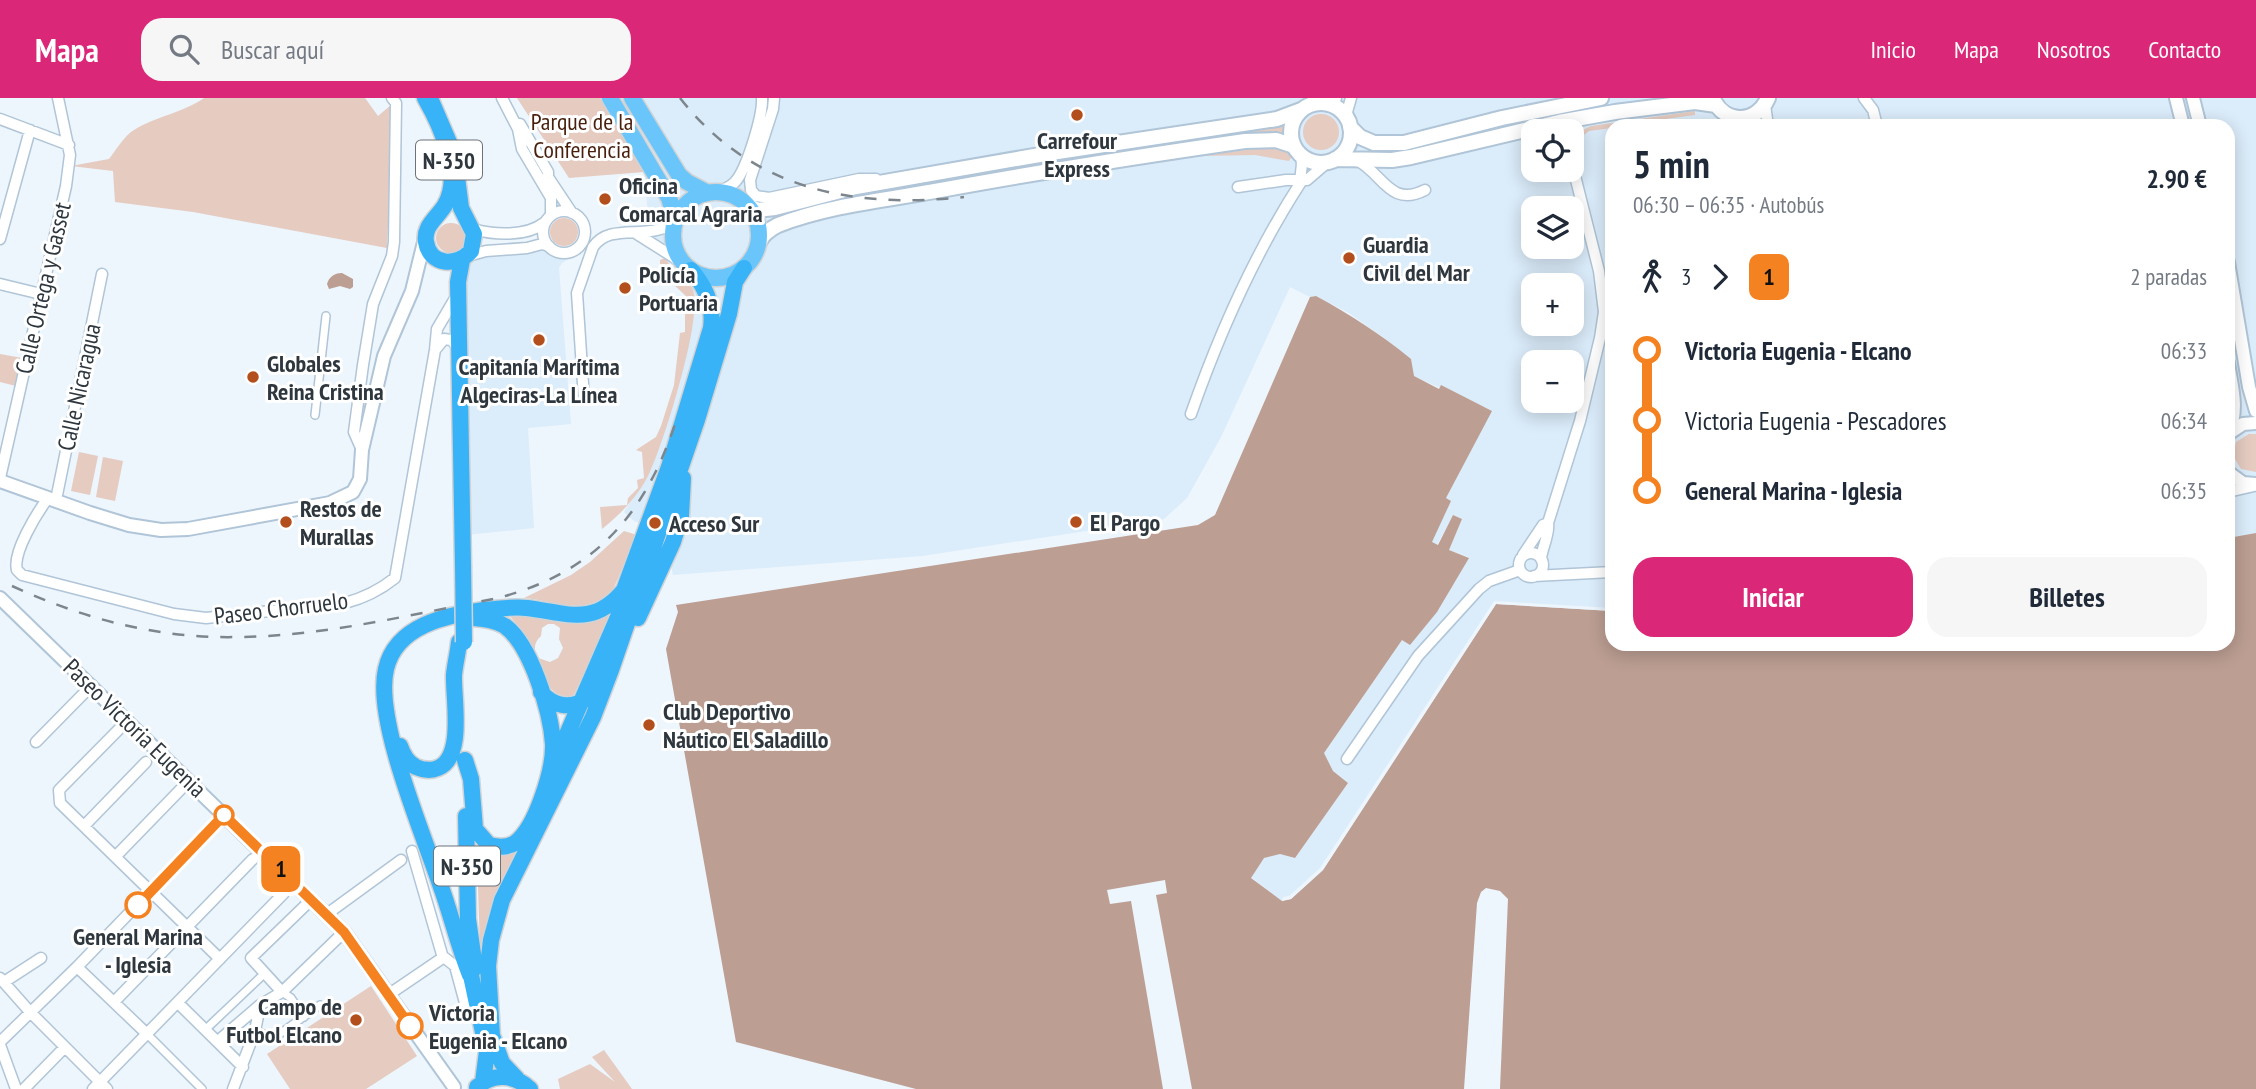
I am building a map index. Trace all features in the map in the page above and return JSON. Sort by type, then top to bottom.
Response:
[{"type":"highway","name":"N-350","points":[[425,98],[452,173],[450,196],[433,220],[426,236],[427,246],[452,275],[454,300],[468,919],[472,959],[492,1036],[502,1063],[523,1084]]},
{"type":"highway","name":"N-350","points":[[430,98],[454,154],[461,208],[475,240],[459,272],[458,290],[460,566]]},
{"type":"highway","name":"N-350","points":[[433,220],[449,214],[469,224]]},
{"type":"highway","points":[[441,260],[465,258]]},
{"type":"highway","points":[[465,760],[471,779],[475,829],[489,845],[507,846],[515,842],[532,819],[624,599],[624,590],[669,467],[711,328],[712,312],[706,290],[688,267]]},
{"type":"highway","points":[[492,1036],[488,966],[491,940],[499,911],[593,717],[611,670],[684,458],[726,325],[735,282],[744,268]]},
{"type":"highway","points":[[611,670],[664,565],[681,516],[684,458]]},
{"type":"highway","points":[[657,540],[664,565]]},
{"type":"highway","points":[[470,975],[392,740],[384,697],[385,671],[390,658],[397,646],[417,629],[441,618],[510,607],[571,615],[588,614],[610,606],[624,590]]},
{"type":"highway","points":[[539,687],[545,697],[555,703],[572,706],[580,703],[602,682],[629,617]]},
{"type":"highway","points":[[462,642],[454,673],[456,734],[451,755],[445,764],[431,770],[417,768],[402,751],[393,718],[391,681],[393,667],[401,653],[425,631],[456,620],[489,619],[504,626],[519,641],[539,687],[549,717],[553,745],[545,787]]},
{"type":"highway","name":"N-350","points":[[462,642],[465,915],[470,975],[487,1051],[478,1086]]},
{"type":"highway","name":"N-350","points":[[478,1086],[496,1077],[523,1084]]},
{"type":"main road","points":[[610,98],[669,198],[676,221],[675,245],[688,267],[701,275],[715,278],[744,268],[754,256],[766,232],[775,226],[805,217],[936,191],[1069,167],[1245,141],[1276,140],[1317,162],[1412,157],[1521,131]]},
{"type":"main road","points":[[632,98],[679,175],[687,182],[712,193],[733,195],[758,210],[856,187],[1051,153],[1277,119],[1318,103],[1336,107],[1360,137],[1374,143],[1404,143],[1502,118],[1601,98]]},
{"type":"main road","points":[[1578,119],[1682,103],[1714,102],[1725,114],[1744,119],[1756,114],[1768,100]]},
{"type":"main road","points":[[1297,150],[1291,138],[1291,125],[1301,110]]},
{"type":"main road","points":[[1332,160],[1348,145],[1349,124]]},
{"type":"main road","points":[[676,221],[690,201],[712,193]]},
{"type":"main road","points":[[747,205],[758,226],[759,242]]},
{"type":"street","name":"Calle Ortega y Gasset","points":[[0,479],[66,186],[70,155],[58,98]]},
{"type":"street","points":[[362,450],[354,432],[363,367],[373,304],[392,256],[394,242],[396,103],[392,98]]},
{"type":"street","points":[[502,98],[548,172],[548,177],[572,213],[580,219],[584,229],[580,244],[566,252],[555,251],[543,234],[551,198],[522,149],[519,129],[511,118],[511,113]]},
{"type":"street","points":[[712,193],[731,185],[740,175],[761,113],[762,98]]},
{"type":"street","points":[[774,98],[773,109],[750,180],[751,190],[756,196],[769,198],[859,178],[900,180]]},
{"type":"street","points":[[1318,103],[1336,98]]},
{"type":"street","points":[[1349,124],[1347,112],[1351,98]]},
{"type":"street","points":[[2176,98],[2181,119]]},
{"type":"street","points":[[2193,98],[2198,119]]},
{"type":"street","points":[[1768,100],[1768,119]]},
{"type":"street","points":[[1869,100],[1875,119]]},
{"type":"street","points":[[1584,120],[1588,117]]},
{"type":"street","points":[[0,119],[69,145]]},
{"type":"street","points":[[0,239],[30,130]]},
{"type":"street","points":[[1191,414],[1206,372],[1270,230],[1301,181],[1303,166],[1297,150]]},
{"type":"street","points":[[1354,159],[1372,170],[1382,184],[1401,194],[1418,194],[1425,190]]},
{"type":"street","points":[[1238,187],[1286,180],[1307,180],[1332,160]]},
{"type":"street","points":[[1534,576],[1541,571],[1548,523],[1580,421],[1604,312],[1599,271],[1577,182]]},
{"type":"street","points":[[469,224],[494,234],[529,231],[561,211],[572,213]]},
{"type":"street","points":[[584,398],[577,293],[588,257],[597,241],[617,233],[637,234],[667,229],[676,221]]},
{"type":"street","points":[[637,234],[688,267]]},
{"type":"street","points":[[0,479],[129,525],[161,530],[188,529],[342,499],[358,485],[362,450],[384,356],[412,292],[426,236]]},
{"type":"street","points":[[465,258],[477,252],[527,248],[531,245],[549,246]]},
{"type":"street","points":[[419,265],[441,260]]},
{"type":"street","name":"Calle Nicaragua","points":[[51,499],[57,495],[102,274]]},
{"type":"street","points":[[0,284],[41,294]]},
{"type":"street","name":"Paseo Chorruelo","points":[[51,499],[25,537],[16,561],[16,567],[22,575],[174,614],[205,618],[361,599],[395,578],[437,329],[454,300]]},
{"type":"street","points":[[2235,304],[2249,387],[2256,411]]},
{"type":"street","points":[[315,415],[326,316]]},
{"type":"street","points":[[435,350],[444,339],[454,343]]},
{"type":"street","points":[[2235,430],[2243,424],[2256,423]]},
{"type":"street","points":[[2235,479],[2256,485]]},
{"type":"street","points":[[2235,490],[2256,485]]},
{"type":"street","points":[[1548,523],[1543,525],[1519,562],[1520,570],[1526,576],[1605,572]]},
{"type":"street","points":[[1523,555],[1531,553],[1566,573]]},
{"type":"street","points":[[1347,760],[1418,656],[1479,589],[1489,581],[1520,570]]},
{"type":"street","name":"Paseo Victoria Eugenia","points":[[0,598],[344,932],[453,1088],[462,1084],[478,1086]]},
{"type":"street","points":[[36,742],[92,685]]},
{"type":"street","points":[[128,720],[59,790],[60,803],[220,959]]},
{"type":"street","points":[[85,825],[146,762]]},
{"type":"street","points":[[116,856],[181,789]]},
{"type":"street","points":[[16,1089],[0,1043],[224,815]]},
{"type":"street","points":[[412,851],[443,958]]},
{"type":"street","points":[[114,1002],[253,859]]},
{"type":"street","points":[[327,914],[401,860]]},
{"type":"street","points":[[41,958],[2,980],[100,1087],[146,1033],[154,1028],[284,893]]},
{"type":"street","points":[[304,1017],[291,998],[282,992],[251,958],[312,899]]},
{"type":"street","points":[[218,1041],[260,1005],[282,992],[344,932]]},
{"type":"street","points":[[388,995],[443,958],[450,960],[455,966],[468,1014]]},
{"type":"street","points":[[77,967],[202,1089]]},
{"type":"street","points":[[206,1029],[265,973]]},
{"type":"street","points":[[178,1003],[243,1067]]},
{"type":"street","points":[[233,1089],[255,1031],[260,1005]]},
{"type":"street","points":[[255,1031],[274,1038],[320,1005]]},
{"type":"street","points":[[24,1089],[65,1047]]},
{"type":"shaded area","points":[[600,98],[2256,98],[2256,533],[2235,537],[2235,119],[1605,119],[1605,611],[1496,604],[1323,870],[1291,899],[1282,901],[1251,877],[1263,858],[1280,854],[1295,858],[1348,783],[1333,771],[1324,753],[1402,639],[1410,645],[1469,557],[1449,550],[1462,519],[1453,515],[1437,545],[1431,542],[1451,501],[1446,498],[1491,410],[1413,376],[1410,359],[1387,340],[1349,313],[1316,296],[1310,297],[1290,287],[1221,437],[1187,498],[1164,519],[922,556],[673,575],[671,564],[679,537],[634,521],[624,512],[650,472],[679,387],[693,323],[694,298],[688,283],[682,280],[651,244],[644,172]]},
{"type":"shaded area","points":[[548,250],[563,257],[573,256],[559,268],[571,424],[528,428],[534,528],[465,535],[465,262],[478,257]]},
{"type":"shaded area","points":[[342,273],[353,279],[353,287],[329,289],[327,284],[331,277]]},
{"type":"shaded area","points":[[1316,296],[1341,310],[1388,341],[1411,359],[1414,376],[1439,389],[1441,385],[1492,411],[1446,498],[1451,501],[1432,542],[1438,545],[1453,515],[1462,519],[1449,550],[1469,558],[1437,612],[1410,645],[1402,640],[1324,753],[1333,771],[1348,783],[1295,858],[1280,854],[1264,858],[1251,878],[1282,901],[1291,899],[1323,870],[1496,604],[1605,611],[1605,651],[2235,651],[2235,537],[2256,533],[2256,1089],[1500,1089],[1508,899],[1500,891],[1486,888],[1481,892],[1477,903],[1464,1089],[1192,1089],[1156,895],[1167,893],[1165,880],[1107,890],[1110,904],[1131,901],[1163,1089],[916,1089],[736,1042],[666,649],[678,612],[676,605],[1198,525],[1215,515],[1310,297]]},
{"type":"green space","points":[[204,98],[365,98],[378,116],[391,105],[387,248],[193,212],[115,202],[113,171],[71,166],[109,159],[134,130]]},
{"type":"green space","name":"Parque de la Conferencia","points":[[517,98],[600,98],[644,172],[569,178]]},
{"type":"green space","points":[[1695,111],[1695,115],[1640,119]]},
{"type":"green space","points":[[1321,114],[1334,119],[1339,132],[1334,145],[1321,150],[1308,145],[1303,132],[1308,119]]},
{"type":"green space","points":[[1287,123],[1286,134],[1250,133],[1171,145],[1171,142]]},
{"type":"green space","points":[[1605,124],[1605,129],[1589,131],[1584,135],[1584,130]]},
{"type":"green space","points":[[1280,148],[1293,155],[1289,161],[1255,155],[1197,156]]},
{"type":"green space","points":[[564,218],[574,222],[578,232],[574,242],[564,246],[554,242],[550,232],[554,222]]},
{"type":"green space","points":[[451,223],[457,224],[465,232],[465,244],[457,252],[451,253],[445,252],[437,244],[436,238],[437,232],[445,224]]},
{"type":"green space","points":[[665,258],[677,275],[693,290],[695,305],[687,352],[664,435],[650,472],[629,503],[616,517],[602,529],[600,507],[627,505],[628,498],[638,488],[637,480],[644,478],[642,452],[636,450],[656,437],[674,385],[680,333],[685,332],[685,307],[682,303],[688,298],[672,283],[667,286],[666,266],[660,267],[660,260]]},
{"type":"green space","points":[[0,354],[22,358],[16,386],[0,382]]},
{"type":"green space","points":[[2249,434],[2256,434],[2256,472],[2241,469],[2235,459],[2236,442]]},
{"type":"green space","points":[[79,452],[98,456],[90,495],[71,491]]},
{"type":"green space","points":[[103,457],[123,461],[115,501],[96,497]]},
{"type":"green space","points":[[624,531],[637,535],[612,592],[601,600],[569,606],[524,598],[571,575],[590,562]]},
{"type":"green space","points":[[612,613],[613,618],[572,698],[557,694],[548,686],[527,637],[509,615],[574,622],[599,619]],"holes":[[[554,624],[560,628],[559,639],[563,648],[558,658],[550,662],[538,658],[535,646],[542,628]]]},
{"type":"green space","points":[[519,849],[495,901],[487,928],[483,957],[480,948],[477,856],[483,850],[499,855]]},
{"type":"green space","name":"Campo de Futbol Elcano","points":[[371,986],[417,1056],[366,1089],[290,1089],[267,1054]]},
{"type":"green space","points":[[604,1050],[632,1089],[560,1089],[558,1079],[590,1064],[615,1082],[592,1057]]},
{"type":"pier","points":[[1494,601],[1605,608],[1605,611],[1496,604],[1323,870],[1291,899],[1282,901],[1283,897],[1289,896],[1320,868]]},
{"type":"railway","points":[[680,98],[708,129],[739,154],[772,173],[807,186],[844,195],[883,200],[964,197]]},
{"type":"railway","points":[[12,586],[67,608],[122,625],[209,637],[304,633],[498,598],[533,587],[564,572],[613,534],[650,482],[665,452],[677,418]]},
{"type":"bus line","name":"1","points":[[138,905],[224,815],[344,932],[410,1026]]},
{"type":"place","name":"Carrefour Express","points":[[1077,115]]},
{"type":"place","name":"Oficina Comarcal Agraria","points":[[605,199]]},
{"type":"place","name":"Guardia Civil del Mar","points":[[1349,258]]},
{"type":"place","name":"Policía Portuaria","points":[[625,288]]},
{"type":"place","name":"Capitanía Marítima Algeciras-La Línea","points":[[539,340]]},
{"type":"place","name":"Globales Reina Cristina","points":[[253,377]]},
{"type":"place","name":"Restos de Murallas","points":[[286,522]]},
{"type":"place","name":"El Pargo","points":[[1076,522]]},
{"type":"place","name":"Acceso Sur","points":[[655,523]]},
{"type":"place","name":"Club Deportivo Náutico El Saladillo","points":[[649,725]]},
{"type":"place","name":"General Marina - Iglesia","points":[[138,905]]},
{"type":"place","name":"Campo de Futbol Elcano","points":[[356,1020]]},
{"type":"place","name":"Victoria Eugenia - Elcano","points":[[410,1026]]}]
